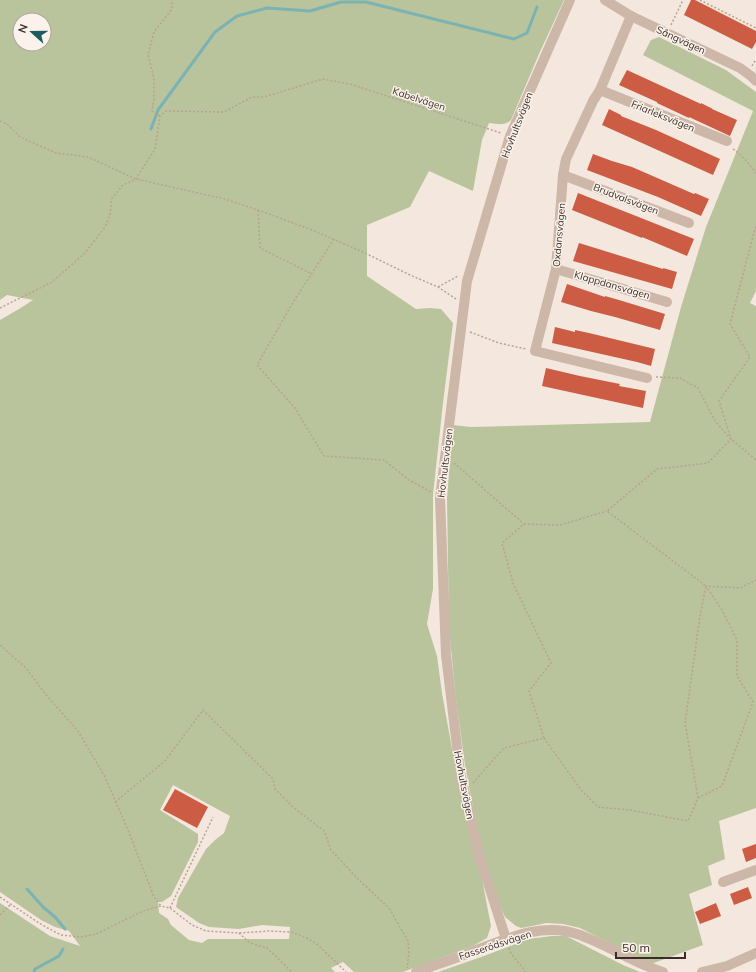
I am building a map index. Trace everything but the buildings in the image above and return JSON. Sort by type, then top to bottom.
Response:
[{"type":"street","name":"Hovhultsvägen","points":[[506,939],[479,855],[460,772],[446,655],[440,498],[467,281],[510,136],[570,0]]},
{"type":"street","name":"Sångvägen","points":[[607,0],[631,16],[740,68],[756,81]]},
{"type":"street","name":"Oxdansvägen","points":[[535,351],[556,269],[563,175],[566,159],[593,101],[600,90],[631,16]]},
{"type":"street","name":"Friarleksvägen","points":[[600,90],[727,142]]},
{"type":"street","name":"Brudvalsvägen","points":[[563,175],[689,223]]},
{"type":"street","name":"Klappdansvägen","points":[[556,269],[667,302]]},
{"type":"street","points":[[535,351],[647,378]]},
{"type":"street","points":[[723,882],[756,870]]},
{"type":"street","name":"Fasserödsvägen","points":[[416,972],[506,939],[546,930],[560,930],[577,934],[646,966],[663,972]]},
{"type":"street","points":[[702,972],[728,969],[756,953]]},
{"type":"path","points":[[0,308],[52,282],[85,253],[104,227],[110,215],[112,198],[123,185],[136,179],[155,148],[160,116],[152,111],[154,99],[154,80],[148,54],[154,32],[172,9],[172,0]]},
{"type":"path","points":[[667,33],[683,0]]},
{"type":"path","points":[[701,0],[756,28]]},
{"type":"path","name":"Kabelvägen","points":[[160,116],[166,111],[224,112],[252,97],[264,97],[323,79],[350,84],[510,136]]},
{"type":"path","points":[[0,121],[7,124],[20,137],[56,153],[88,157],[136,179],[225,199],[312,230],[438,287],[464,305]]},
{"type":"path","points":[[727,142],[731,148],[739,153],[748,162],[756,173]]},
{"type":"path","points":[[258,210],[260,248],[312,274]]},
{"type":"path","points":[[731,439],[719,401],[750,357],[730,324],[756,225]]},
{"type":"path","points":[[334,240],[292,304],[257,365],[295,408],[324,456],[384,460],[409,480],[440,498]]},
{"type":"path","points":[[438,287],[471,269]]},
{"type":"path","points":[[461,328],[499,343],[535,351]]},
{"type":"path","points":[[647,378],[657,376],[680,378],[698,388],[715,421],[731,439],[756,460]]},
{"type":"path","points":[[445,456],[524,524],[560,525],[607,511],[657,469],[708,463],[731,439]]},
{"type":"path","points":[[607,511],[706,586],[722,610],[737,640],[737,676],[753,702],[722,786],[698,798]]},
{"type":"path","points":[[524,524],[502,543],[513,583],[551,663],[529,691],[544,738],[581,790],[598,807],[630,810],[688,821],[698,798],[685,723],[700,616],[706,586]]},
{"type":"path","points":[[706,586],[740,588],[756,580]]},
{"type":"path","points":[[0,645],[26,668],[46,695],[78,731],[104,778],[128,830],[154,897],[161,906]]},
{"type":"path","points":[[115,802],[165,761],[203,710],[273,779],[275,789],[294,808],[324,831],[331,850],[358,879],[389,908],[408,942],[409,953],[406,972]]},
{"type":"path","points":[[465,792],[504,748],[544,738]]},
{"type":"path","points":[[170,908],[213,817]]},
{"type":"path","points":[[0,897],[54,932],[81,937],[96,934],[143,912],[161,906],[170,908],[192,924],[206,931],[239,933],[270,931],[291,932],[307,938],[318,945],[346,972]]},
{"type":"path","points":[[0,915],[11,904]]},
{"type":"path","points":[[239,933],[250,943],[267,948],[292,972]]},
{"type":"path","points":[[506,939],[511,953],[523,966],[525,972]]},
{"type":"green space","points":[[0,0],[564,0],[511,120],[504,124],[489,123],[482,140],[473,191],[429,171],[410,207],[367,225],[367,276],[416,309],[441,309],[453,323],[433,495],[433,589],[427,624],[437,656],[459,788],[482,879],[491,926],[487,938],[473,946],[403,972],[354,972],[343,962],[331,968],[335,972],[0,972],[0,903],[50,936],[80,946],[69,931],[55,927],[41,920],[0,892],[0,320],[33,300],[7,295],[0,300]],"holes":[[[173,785],[230,816],[224,833],[206,849],[178,898],[176,907],[199,923],[209,927],[239,929],[262,925],[290,927],[289,939],[208,939],[202,943],[189,940],[171,925],[168,919],[159,913],[158,902],[162,902],[171,896],[198,842],[198,834],[160,810]]]},
{"type":"green space","points":[[659,37],[726,70],[756,92],[756,291],[750,303],[756,306],[756,808],[719,821],[725,859],[708,866],[712,885],[689,894],[703,945],[651,964],[580,928],[563,924],[546,923],[521,928],[505,917],[486,867],[465,765],[456,699],[449,629],[447,499],[453,425],[471,427],[650,422],[681,307],[706,227],[753,111],[643,55],[651,40]]},
{"type":"green space","points":[[566,936],[640,972],[438,972],[528,939]]},
{"type":"waterway","points":[[151,129],[158,110],[215,32],[237,16],[267,8],[310,11],[341,2],[366,2],[514,39],[527,33],[537,7]]},
{"type":"waterway","points":[[27,889],[65,929]]},
{"type":"waterway","points":[[34,972],[35,969],[59,956],[63,949]]}]
